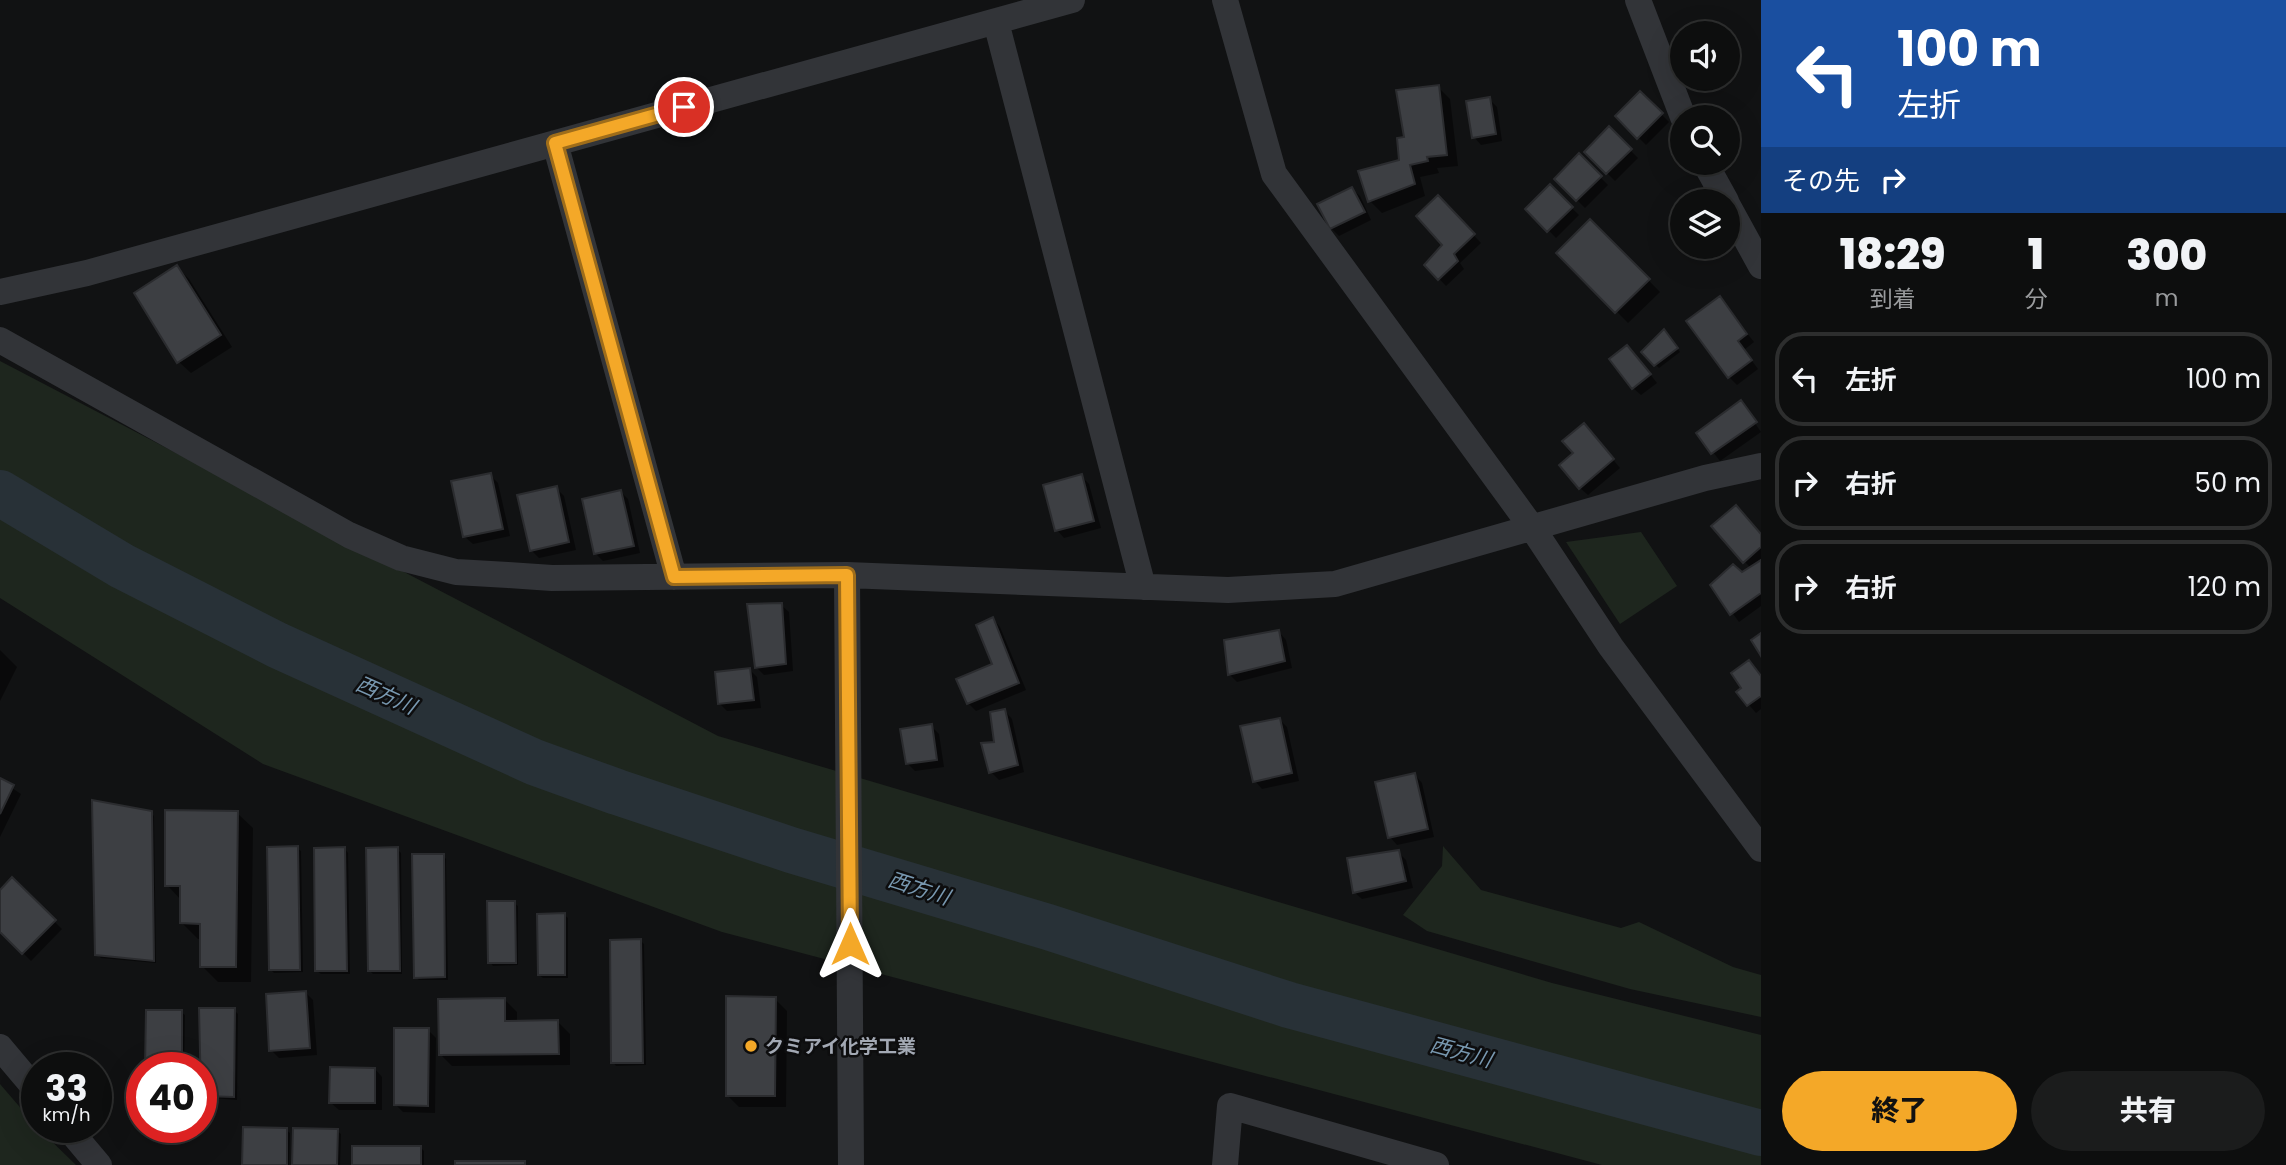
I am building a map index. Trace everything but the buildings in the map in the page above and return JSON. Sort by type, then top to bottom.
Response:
[{"type":"street","points":[[0,292],[87,273],[1072,0]]},
{"type":"street","points":[[1225,0],[1274,174],[1533,529],[1611,647],[1761,849]]},
{"type":"street","points":[[1638,0],[1678,105]]},
{"type":"street","points":[[996,22],[1143,587]]},
{"type":"street","points":[[555,143],[674,577]]},
{"type":"street","points":[[1740,227],[1761,267]]},
{"type":"street","points":[[0,340],[349,535],[401,558],[456,572],[552,578],[847,575],[1228,590],[1335,584],[1705,478],[1761,466]]},
{"type":"street","points":[[847,575],[851,1165]]},
{"type":"street","points":[[0,1047],[21,1072]]},
{"type":"street","points":[[1225,1165],[1230,1106],[1436,1165]]},
{"type":"street","points":[[80,1143],[99,1165]]},
{"type":"shaded area","points":[[0,361],[718,736],[1552,983],[1761,1035],[1761,1165],[1602,1165],[722,932],[263,764],[0,598]]},
{"type":"shaded area","points":[[1641,532],[1677,586],[1620,624],[1566,542]]},
{"type":"shaded area","points":[[1443,846],[1481,890],[1621,928],[1639,922],[1733,967],[1761,975],[1761,1017],[1630,989],[1427,931],[1403,915],[1442,866]]},
{"type":"shaded area","points":[[0,1084],[21,1108],[21,1143],[53,1143],[76,1165],[0,1165]]},
{"type":"waterway","name":"西方川","points":[[0,493],[122,566],[277,645],[534,762],[791,850],[1048,927],[1289,1005],[1761,1133]]},
{"type":"place","name":"クミアイ化学工業","points":[[751,1046]]},
{"type":"route","points":[[684,107],[555,143],[674,577],[847,575],[850,944]]}]
